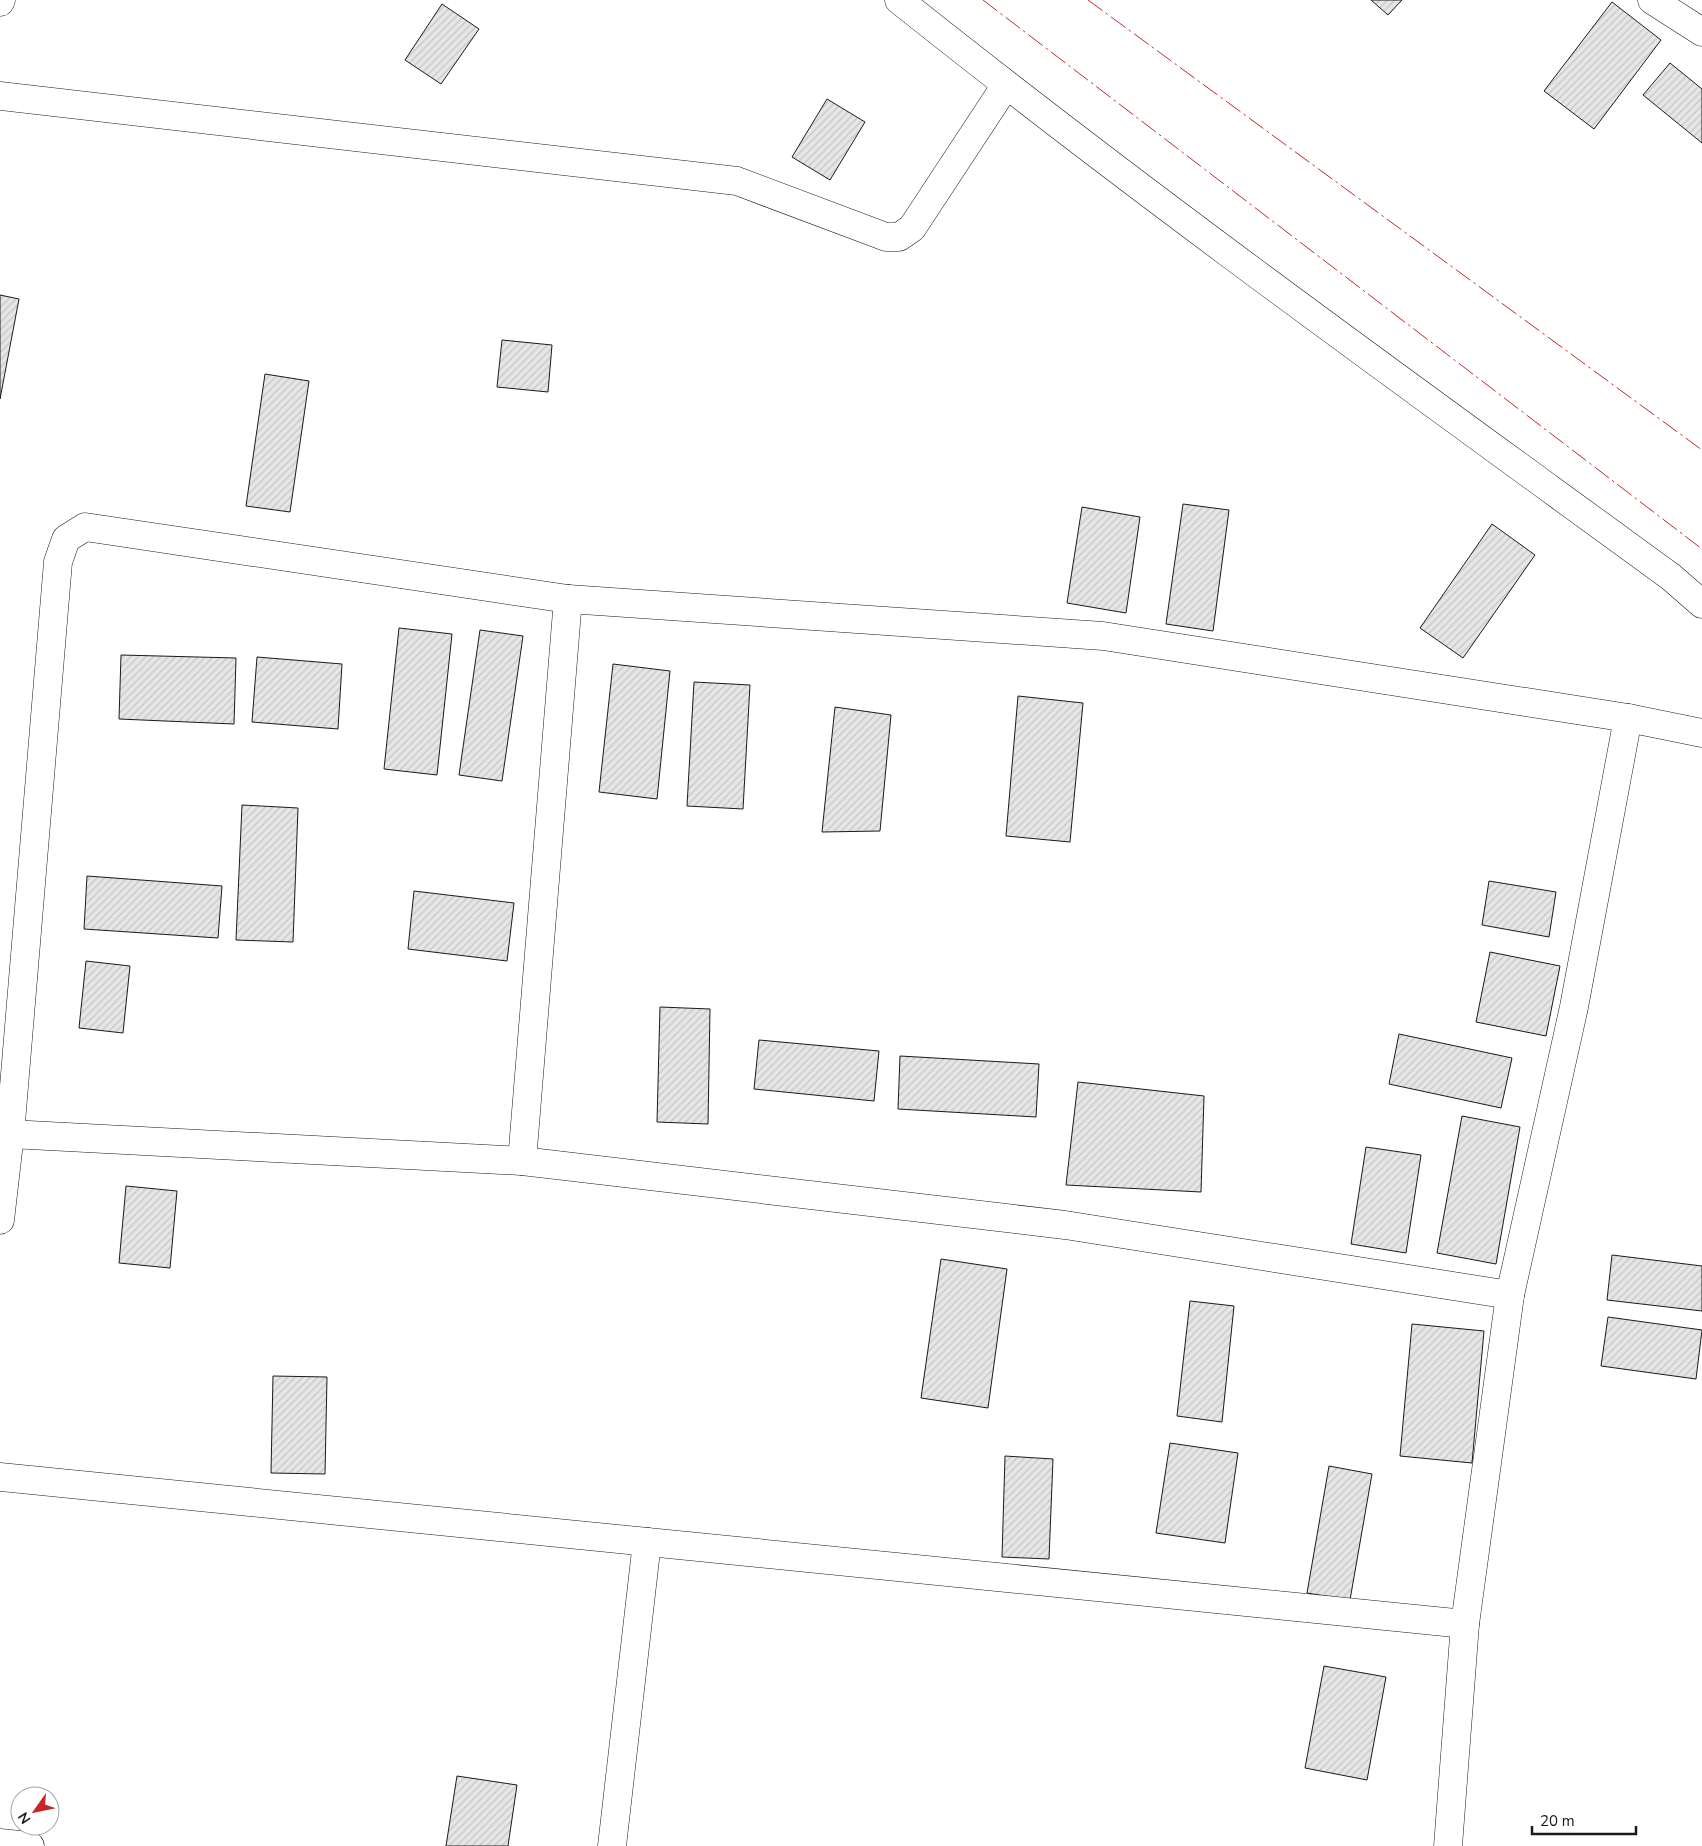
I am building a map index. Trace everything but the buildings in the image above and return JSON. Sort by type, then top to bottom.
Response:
[{"type":"street","points":[[900,0],[1006,85],[1276,289],[1663,572],[1702,604]]},
{"type":"street","points":[[1652,0],[1702,32]]},
{"type":"street","points":[[0,96],[737,181],[886,237],[899,237],[912,228],[1006,85]]},
{"type":"street","points":[[0,1220],[5,1133],[58,562],[66,539],[85,527],[568,599],[1103,636],[1628,718],[1702,733]]},
{"type":"street","points":[[522,1161],[568,599]]},
{"type":"street","points":[[1448,1846],[1465,1624],[1510,1295],[1574,1007],[1628,718]]},
{"type":"street","points":[[5,1133],[522,1161],[1065,1225],[1510,1295]]},
{"type":"street","points":[[0,1477],[1465,1624]]},
{"type":"street","points":[[612,1846],[647,1542]]},
{"type":"street","points":[[0,1843],[30,1846]]},
{"type":"power","points":[[983,0],[1702,549]]},
{"type":"power","points":[[1088,0],[1702,450]]}]
